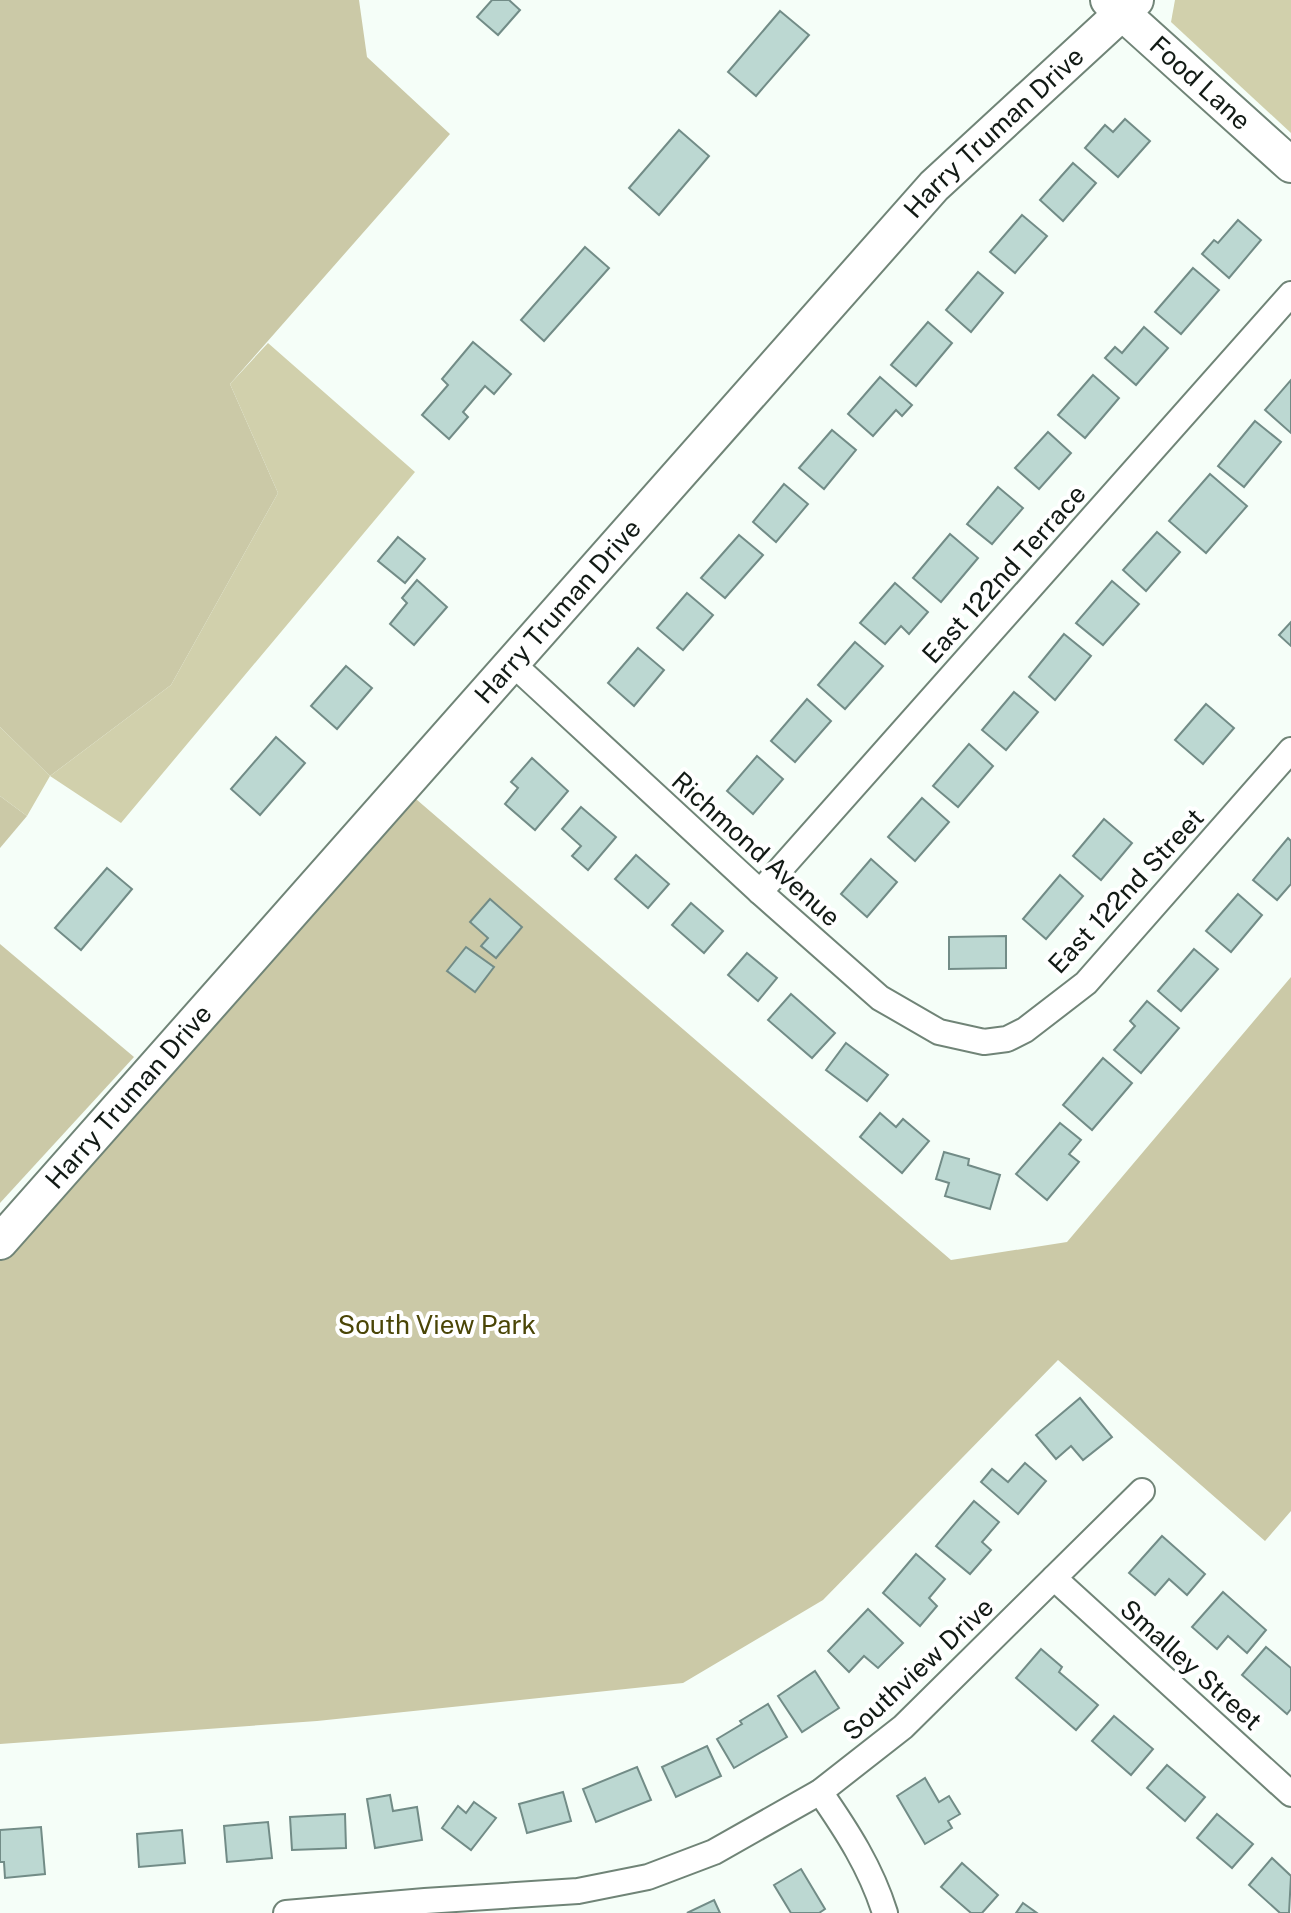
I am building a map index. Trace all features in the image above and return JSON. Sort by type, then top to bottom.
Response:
[{"type":"main road","name":"Food Lane","points":[[1123,5],[1291,165]]},
{"type":"main road","name":"Harry Truman Drive","points":[[0,1242],[934,186],[1123,5]]},
{"type":"street","name":"East 122nd Terrace","points":[[760,892],[1291,294]]},
{"type":"street","name":"Richmond Avenue","points":[[512,663],[880,998],[939,1032],[984,1042]]},
{"type":"street","name":"East 122nd Street","points":[[984,1042],[1007,1039],[1025,1030],[1086,983],[1291,750]]},
{"type":"street","name":"Southview Drive","points":[[286,1913],[426,1907],[578,1891],[648,1877],[714,1852],[820,1792],[903,1727],[1142,1491]]},
{"type":"street","name":"Smalley Street","points":[[1054,1578],[1291,1794]]},
{"type":"street","points":[[820,1792],[856,1843],[885,1913]]},
{"type":"green space","points":[[0,0],[359,0],[367,57],[450,134],[230,384],[278,493],[171,685],[50,776],[0,727]]},
{"type":"green space","points":[[1175,0],[1291,0],[1291,133],[1171,22]]},
{"type":"green space","points":[[268,343],[415,472],[121,823],[50,776],[171,685],[278,493],[230,384]]},
{"type":"green space","points":[[0,727],[50,776],[27,816],[0,796]]},
{"type":"green space","name":"South View Park","points":[[402,787],[951,1260],[1067,1242],[1291,977],[1291,1511],[1265,1541],[1058,1360],[823,1600],[683,1683],[317,1721],[0,1744],[0,1242]]},
{"type":"green space","points":[[0,796],[27,816],[0,848]]},
{"type":"green space","points":[[0,944],[134,1057],[0,1203]]},
{"type":"building","points":[[492,0],[509,0],[520,10],[498,35],[477,17]]},
{"type":"building","points":[[780,11],[809,35],[756,96],[728,72]]},
{"type":"building","points":[[1125,119],[1150,141],[1118,177],[1085,148],[1105,125],[1113,132]]},
{"type":"building","points":[[679,130],[709,156],[659,215],[629,188]]},
{"type":"building","points":[[1073,163],[1096,183],[1063,221],[1040,200]]},
{"type":"building","points":[[1022,215],[1047,236],[1015,273],[990,252]]},
{"type":"building","points":[[1238,220],[1261,240],[1229,278],[1202,254],[1214,240],[1218,243]]},
{"type":"building","points":[[585,247],[609,268],[544,341],[521,320]]},
{"type":"building","points":[[1193,268],[1219,290],[1181,334],[1155,312]]},
{"type":"building","points":[[978,272],[1003,293],[971,332],[946,310]]},
{"type":"building","points":[[928,322],[952,343],[916,386],[891,365]]},
{"type":"building","points":[[1144,327],[1168,348],[1136,385],[1105,358],[1115,347],[1122,353]]},
{"type":"building","points":[[473,342],[511,374],[494,394],[485,386],[463,412],[468,417],[449,439],[422,415],[448,385],[442,379]]},
{"type":"building","points":[[1093,375],[1119,398],[1085,438],[1058,415]]},
{"type":"building","points":[[880,377],[912,405],[902,416],[896,410],[873,436],[848,414]]},
{"type":"building","points":[[1291,380],[1291,433],[1265,410]]},
{"type":"building","points":[[1255,421],[1281,442],[1244,487],[1218,466]]},
{"type":"building","points":[[832,430],[856,450],[824,489],[799,468]]},
{"type":"building","points":[[1048,432],[1071,453],[1039,489],[1015,468]]},
{"type":"building","points":[[1210,474],[1247,506],[1206,553],[1169,521]]},
{"type":"building","points":[[784,484],[808,504],[776,542],[753,522]]},
{"type":"building","points":[[998,487],[1023,508],[992,544],[967,524]]},
{"type":"building","points":[[1157,532],[1180,552],[1146,591],[1123,570]]},
{"type":"building","points":[[950,534],[978,558],[941,602],[913,578]]},
{"type":"building","points":[[739,535],[763,555],[725,598],[701,578]]},
{"type":"building","points":[[398,537],[425,559],[405,583],[378,561]]},
{"type":"building","points":[[417,580],[447,607],[414,645],[390,624],[407,603],[402,598]]},
{"type":"building","points":[[1112,581],[1139,604],[1103,645],[1076,623]]},
{"type":"building","points":[[895,583],[928,612],[909,634],[901,626],[885,644],[860,623]]},
{"type":"building","points":[[687,593],[713,615],[683,650],[657,628]]},
{"type":"building","points":[[1291,622],[1291,646],[1279,635]]},
{"type":"building","points":[[1064,634],[1091,656],[1055,700],[1029,677]]},
{"type":"building","points":[[855,642],[883,666],[845,709],[818,685]]},
{"type":"building","points":[[638,648],[664,670],[634,706],[608,683]]},
{"type":"building","points":[[346,666],[372,688],[337,729],[311,706]]},
{"type":"building","points":[[1014,692],[1038,712],[1006,750],[982,730]]},
{"type":"building","points":[[807,699],[831,721],[795,762],[771,741]]},
{"type":"building","points":[[1206,704],[1234,728],[1203,764],[1175,740]]},
{"type":"building","points":[[276,737],[305,763],[260,815],[231,789]]},
{"type":"building","points":[[969,744],[993,766],[958,807],[933,786]]},
{"type":"building","points":[[757,756],[783,779],[753,814],[727,791]]},
{"type":"building","points":[[532,758],[568,791],[535,830],[505,804],[518,788],[511,782]]},
{"type":"building","points":[[922,798],[949,822],[915,861],[888,837]]},
{"type":"building","points":[[581,807],[616,837],[588,870],[572,856],[581,846],[562,829]]},
{"type":"building","points":[[1104,819],[1132,843],[1101,880],[1073,856]]},
{"type":"building","points":[[1288,838],[1291,841],[1291,884],[1277,900],[1253,880]]},
{"type":"building","points":[[636,855],[669,884],[648,908],[615,879]]},
{"type":"building","points":[[871,859],[897,882],[867,917],[841,894]]},
{"type":"building","points":[[107,868],[132,889],[81,950],[55,928]]},
{"type":"building","points":[[1060,875],[1083,896],[1046,939],[1023,919]]},
{"type":"building","points":[[1238,894],[1262,915],[1231,952],[1206,931]]},
{"type":"building","points":[[490,899],[522,927],[496,958],[481,946],[488,938],[470,922]]},
{"type":"building","points":[[691,903],[723,931],[704,953],[672,925]]},
{"type":"building","points":[[1006,936],[1006,968],[949,969],[949,937]]},
{"type":"building","points":[[466,947],[494,967],[475,992],[447,971]]},
{"type":"building","points":[[1194,949],[1218,969],[1181,1011],[1158,991]]},
{"type":"building","points":[[747,953],[777,978],[758,1001],[728,975]]},
{"type":"building","points":[[791,994],[835,1033],[812,1058],[768,1020]]},
{"type":"building","points":[[1147,1001],[1179,1028],[1141,1073],[1114,1050],[1135,1026],[1130,1021]]},
{"type":"building","points":[[846,1043],[888,1075],[867,1101],[826,1070]]},
{"type":"building","points":[[1103,1058],[1132,1083],[1092,1130],[1063,1105]]},
{"type":"building","points":[[880,1113],[896,1127],[903,1119],[929,1141],[902,1173],[860,1137]]},
{"type":"building","points":[[1060,1123],[1081,1140],[1069,1154],[1079,1162],[1047,1200],[1016,1174]]},
{"type":"building","points":[[944,1152],[969,1159],[968,1165],[1000,1175],[990,1209],[945,1196],[949,1183],[936,1179]]},
{"type":"building","points":[[1080,1398],[1112,1437],[1083,1460],[1071,1446],[1056,1459],[1036,1435]]},
{"type":"building","points":[[1025,1463],[1046,1481],[1018,1514],[981,1482],[992,1469],[1008,1482]]},
{"type":"building","points":[[974,1501],[999,1522],[982,1542],[991,1550],[970,1574],[936,1546]]},
{"type":"building","points":[[1162,1536],[1205,1574],[1187,1595],[1169,1579],[1155,1595],[1129,1573]]},
{"type":"building","points":[[916,1554],[945,1579],[929,1598],[937,1606],[920,1626],[883,1593]]},
{"type":"building","points":[[1223,1592],[1266,1630],[1247,1653],[1228,1636],[1217,1649],[1192,1627]]},
{"type":"building","points":[[868,1609],[903,1643],[878,1668],[864,1656],[849,1672],[828,1651]]},
{"type":"building","points":[[1266,1647],[1291,1668],[1291,1709],[1287,1714],[1242,1675]]},
{"type":"building","points":[[1041,1649],[1062,1667],[1059,1672],[1098,1705],[1076,1730],[1016,1678]]},
{"type":"building","points":[[815,1671],[839,1708],[802,1732],[778,1696]]},
{"type":"building","points":[[768,1704],[787,1737],[734,1768],[717,1739]]},
{"type":"building","points":[[1114,1716],[1153,1749],[1131,1775],[1092,1741]]},
{"type":"building","points":[[707,1746],[721,1776],[676,1797],[662,1767]]},
{"type":"building","points":[[1167,1765],[1205,1797],[1185,1821],[1147,1788]]},
{"type":"building","points":[[637,1767],[651,1800],[596,1822],[583,1789]]},
{"type":"building","points":[[925,1778],[939,1802],[949,1796],[960,1814],[948,1821],[952,1828],[925,1844],[897,1796]]},
{"type":"building","points":[[563,1792],[571,1821],[527,1833],[519,1804]]},
{"type":"building","points":[[390,1795],[393,1811],[417,1807],[422,1840],[375,1848],[367,1799]]},
{"type":"building","points":[[474,1802],[496,1818],[471,1850],[442,1828],[458,1806],[466,1813]]},
{"type":"building","points":[[345,1814],[346,1848],[292,1850],[290,1817]]},
{"type":"building","points":[[1217,1814],[1253,1844],[1232,1868],[1197,1838]]},
{"type":"building","points":[[268,1822],[272,1858],[227,1862],[224,1826]]},
{"type":"building","points":[[41,1827],[45,1874],[5,1878],[4,1862],[0,1862],[0,1830]]},
{"type":"building","points":[[182,1830],[185,1863],[139,1867],[137,1834]]},
{"type":"building","points":[[1272,1858],[1291,1876],[1289,1913],[1280,1913],[1249,1885]]},
{"type":"building","points":[[962,1863],[998,1895],[982,1913],[971,1913],[941,1887]]},
{"type":"building","points":[[801,1869],[825,1909],[819,1913],[791,1913],[774,1885]]},
{"type":"building","points":[[714,1900],[720,1913],[687,1913]]},
{"type":"building","points":[[1023,1903],[1037,1913],[1016,1913]]}]
